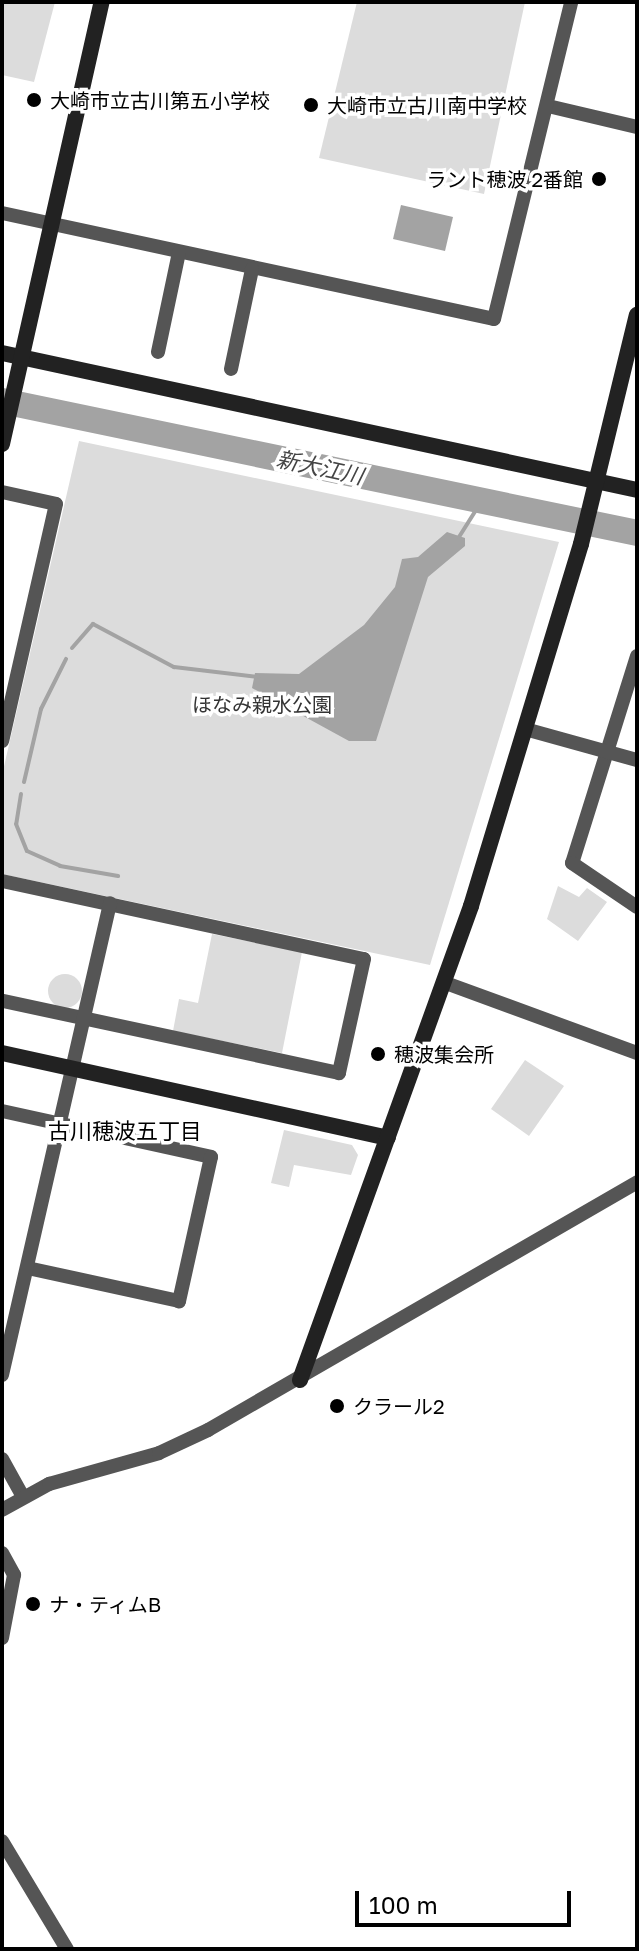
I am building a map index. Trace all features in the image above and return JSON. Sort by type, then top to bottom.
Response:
[{"type":"street","points":[[3,438],[102,2]]},
{"type":"street","points":[[2,213],[494,319],[571,2]]},
{"type":"street","points":[[548,106],[637,127]]},
{"type":"street","points":[[158,352],[179,252]]},
{"type":"street","points":[[231,369],[252,269]]},
{"type":"street","points":[[300,1380],[443,982],[525,729],[581,544],[637,315]]},
{"type":"street","points":[[2,353],[637,490]]},
{"type":"street","points":[[2,492],[56,504],[2,741]]},
{"type":"street","points":[[637,656],[572,863],[637,907]]},
{"type":"street","points":[[525,729],[637,760]]},
{"type":"street","points":[[2,881],[364,959],[339,1073],[2,1001]]},
{"type":"street","points":[[2,1375],[75,1068],[110,903]]},
{"type":"street","points":[[443,982],[637,1053]]},
{"type":"street","points":[[2,1053],[388,1138]]},
{"type":"street","points":[[2,1111],[211,1157],[179,1301],[28,1268]]},
{"type":"street","points":[[2,1510],[22,1495],[173,1448],[300,1380],[515,1257],[590,1203],[637,1182]]},
{"type":"street","points":[[2,1459],[22,1495]]},
{"type":"street","points":[[2,1553],[14,1575],[2,1638]]},
{"type":"street","points":[[2,1841],[67,1949]]},
{"type":"green space","points":[[2,2],[55,2],[34,82],[2,75]]},
{"type":"green space","points":[[357,2],[525,2],[484,194],[319,158]]},
{"type":"green space","name":"ほなみ親水公園","points":[[79,441],[559,542],[430,965],[2,874],[2,775]]},
{"type":"green space","points":[[558,886],[579,897],[587,888],[607,902],[578,941],[547,919]]},
{"type":"green space","points":[[212,934],[302,952],[282,1053],[173,1031],[179,999],[198,1003]]},
{"type":"green space","points":[[65,974],[77,979],[82,991],[77,1003],[65,1008],[53,1003],[48,991],[53,979]]},
{"type":"green space","points":[[525,1060],[564,1086],[529,1136],[491,1109]]},
{"type":"green space","points":[[284,1130],[352,1145],[358,1155],[351,1175],[294,1165],[289,1187],[271,1183]]},
{"type":"shaded area","points":[[401,205],[453,217],[445,251],[393,239]]},
{"type":"shaded area","points":[[447,532],[465,538],[465,546],[428,577],[376,741],[349,741],[252,688],[255,673],[299,674],[364,625],[395,587],[402,559],[418,557]]},
{"type":"waterway","name":"新大江川","points":[[2,401],[637,533]]},
{"type":"waterway","points":[[459,537],[481,502]]},
{"type":"waterway","points":[[72,648],[93,624],[174,667],[258,677]]},
{"type":"waterway","points":[[24,782],[41,709],[66,659]]},
{"type":"waterway","points":[[21,794],[16,824],[27,851],[60,866],[118,876]]},
{"type":"place","name":"大崎市立古川第五小学校","points":[[34,100]]},
{"type":"place","name":"大崎市立古川南中学校","points":[[311,105]]},
{"type":"place","name":"ラント穂波 2番館","points":[[599,179]]},
{"type":"place","name":"穂波集会所","points":[[378,1054]]},
{"type":"place","name":"クラール2","points":[[337,1406]]},
{"type":"place","name":"ナ・ティムB","points":[[33,1604]]},
{"type":"district","name":"古川穂波五丁目","points":[[125,1131]]}]
